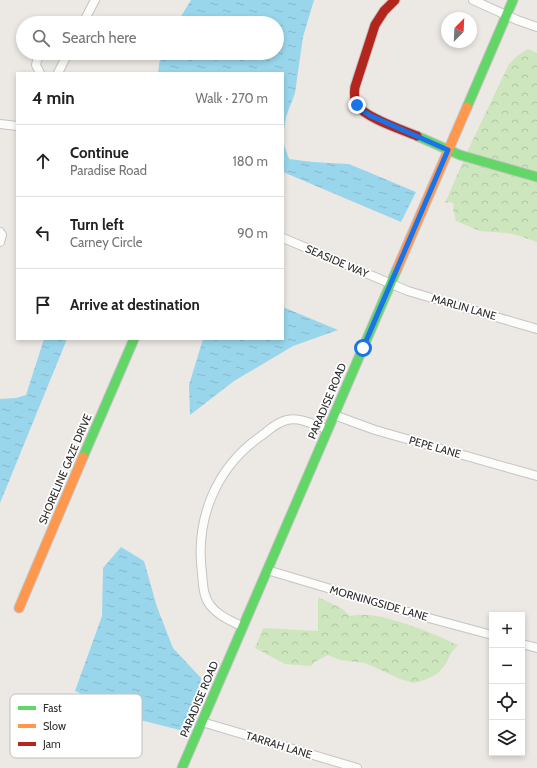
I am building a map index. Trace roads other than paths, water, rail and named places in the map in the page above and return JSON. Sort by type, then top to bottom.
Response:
[{"type":"street","points":[[87,16],[95,0]]},
{"type":"street","points":[[395,0],[379,18],[368,43],[355,87],[354,96],[357,105],[371,116],[460,155],[537,177]]},
{"type":"street","points":[[473,0],[537,27]]},
{"type":"street","name":"PARADISE ROAD","points":[[182,768],[513,0]]},
{"type":"street","points":[[37,60],[36,66],[39,72]]},
{"type":"street","points":[[58,72],[64,60]]},
{"type":"street","points":[[0,124],[16,126]]},
{"type":"street","points":[[0,232],[2,234],[0,242]]},
{"type":"street","name":"SEASIDE WAY","points":[[284,238],[391,285]]},
{"type":"street","name":"MARLIN LANE","points":[[391,285],[537,328]]},
{"type":"street","name":"SHORELINE GAZE DRIVE","points":[[18,608],[134,340]]},
{"type":"street","name":"PEPE LANE","points":[[334,415],[382,432],[537,476]]},
{"type":"street","points":[[243,627],[225,618],[214,609],[206,598],[201,566],[200,544],[203,522],[209,502],[220,478],[236,457],[252,442],[278,424],[286,420],[295,419],[328,430]]},
{"type":"street","name":"MORNINGSIDE LANE","points":[[267,570],[425,617],[489,634]]},
{"type":"street","points":[[525,645],[537,648]]},
{"type":"street","name":"TARRAH LANE","points":[[202,722],[356,768]]},
{"type":"water","points":[[191,0],[314,0],[303,37],[295,93],[286,117],[284,129],[284,72],[158,72],[160,60],[284,60],[284,16],[181,16]]},
{"type":"water","points":[[284,145],[289,159],[349,164],[416,192],[401,222],[284,172]]},
{"type":"water","points":[[284,307],[338,330],[293,346],[234,381],[190,415],[189,385],[203,340],[284,340]]},
{"type":"water","points":[[44,340],[67,340],[0,503],[0,399],[16,398],[26,395]]},
{"type":"water","points":[[121,547],[144,561],[157,607],[173,648],[201,678],[199,695],[184,731],[142,720],[142,694],[82,694],[75,691],[102,616],[103,568]]}]
